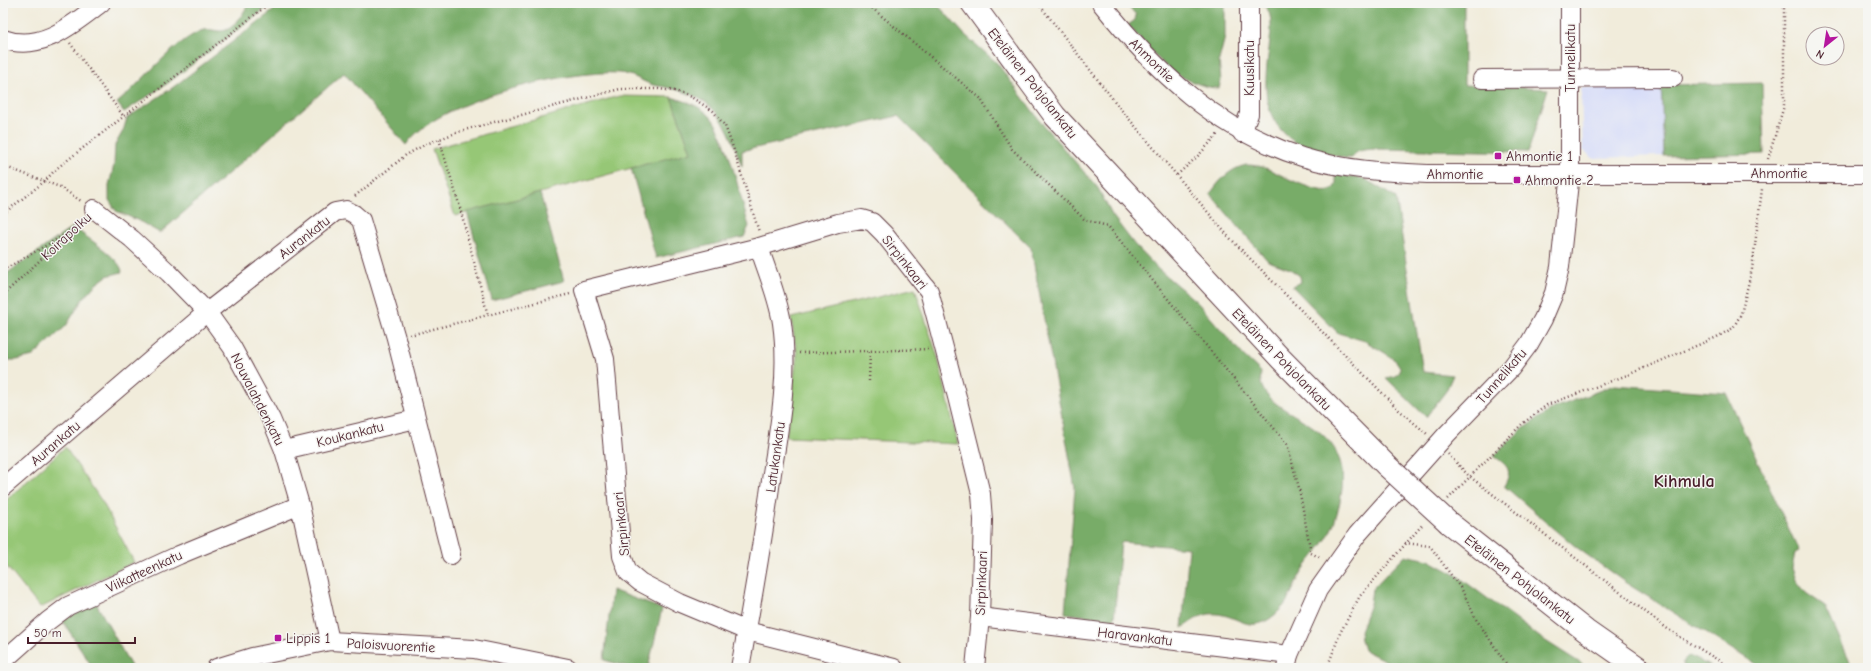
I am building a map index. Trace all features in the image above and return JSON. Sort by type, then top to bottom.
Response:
[{"type":"main road","name":"Eteläinen Pohjolankatu","points":[[972,3],[1055,116],[1281,359],[1387,466],[1580,627],[1639,668]]},
{"type":"street","points":[[3,39],[15,43],[39,41],[62,31],[101,3]]},
{"type":"street","name":"Ahmontie","points":[[1101,3],[1131,41],[1183,90],[1242,133],[1304,158],[1372,170],[1428,174],[1868,174]]},
{"type":"street","name":"Kuusikatu","points":[[1242,133],[1249,114],[1249,3]]},
{"type":"street","name":"Tunnelikatu","points":[[1288,661],[1318,590],[1336,564],[1357,535],[1439,445],[1447,434],[1512,368],[1529,344],[1554,293],[1560,267],[1570,173],[1570,3]]},
{"type":"street","points":[[1482,79],[1674,78]]},
{"type":"street","name":"Koirapolku","points":[[94,209],[132,240]]},
{"type":"street","name":"Aurankatu","points":[[3,487],[208,312],[335,212],[346,210],[361,220],[396,338],[451,555]]},
{"type":"street","name":"Sirpinkaari","points":[[894,668],[747,632],[680,603],[640,582],[628,572],[622,556],[605,359],[584,290],[761,247],[838,223],[862,219],[872,222],[884,234],[928,291],[944,346],[981,494],[983,520],[980,617],[975,668]]},
{"type":"street","name":"Nouvalahdenkatu","points":[[132,240],[169,273],[208,312],[232,347],[271,418],[284,450],[300,505],[330,641]]},
{"type":"street","name":"Latukankatu","points":[[740,668],[756,586],[780,422],[784,367],[782,323],[761,247]]},
{"type":"street","name":"Koukankatu","points":[[284,450],[416,418]]},
{"type":"street","name":"Viikatteenkatu","points":[[3,662],[48,621],[68,606],[179,555],[300,505]]},
{"type":"street","name":"Haravankatu","points":[[980,617],[1288,661]]},
{"type":"street","name":"Paloisvuorentie","points":[[216,668],[252,657],[330,641],[474,649],[568,668]]},
{"type":"path","points":[[3,214],[45,181],[56,169],[270,3]]},
{"type":"path","points":[[866,3],[980,98],[1012,149],[1086,220],[1108,226],[1287,444],[1299,488],[1311,553],[1336,564]]},
{"type":"path","points":[[1038,3],[1119,107],[1228,236],[1399,410],[1439,445],[1469,476],[1670,630],[1731,668]]},
{"type":"path","points":[[1446,514],[1469,476],[1522,424],[1547,405],[1637,371],[1717,337],[1733,328],[1741,314],[1752,269],[1764,173],[1784,106],[1784,3]]},
{"type":"path","points":[[62,31],[124,116]]},
{"type":"path","points":[[346,210],[352,199],[406,155],[439,139],[464,130],[620,90],[640,88],[674,91],[692,97],[713,112],[725,126],[733,147],[761,247]]},
{"type":"path","points":[[1177,175],[1197,157],[1227,123]]},
{"type":"path","points":[[439,139],[459,204],[488,316]]},
{"type":"path","points":[[3,166],[60,187],[94,209]]},
{"type":"path","name":"Koirapolku","points":[[3,295],[94,209]]},
{"type":"path","points":[[3,270],[71,231]]},
{"type":"path","points":[[396,338],[488,316],[584,290]]},
{"type":"path","points":[[783,353],[929,349],[944,346]]},
{"type":"path","points":[[869,381],[870,351]]},
{"type":"path","points":[[1327,668],[1340,633],[1360,596],[1405,543],[1426,521]]},
{"type":"path","points":[[1405,543],[1430,546],[1462,590],[1476,619],[1510,668]]},
{"type":"shaded area","points":[[1661,85],[1664,156],[1593,158],[1583,150],[1581,88]]},
{"type":"green space","points":[[249,3],[273,3],[168,83],[124,112],[117,103],[177,46],[198,32],[204,30],[219,31],[229,28],[241,17]]},
{"type":"green space","points":[[283,3],[936,3],[964,34],[997,63],[1044,126],[1098,188],[1112,215],[1134,244],[1159,270],[1197,302],[1243,355],[1261,372],[1263,388],[1272,400],[1318,431],[1332,445],[1341,464],[1342,489],[1337,514],[1330,533],[1305,567],[1285,605],[1270,619],[1261,623],[1245,623],[1220,614],[1209,614],[1192,621],[1182,628],[1189,548],[1121,542],[1114,620],[1065,613],[1075,488],[1031,248],[898,116],[742,151],[742,167],[724,123],[705,102],[686,93],[670,88],[652,85],[636,77],[619,73],[596,73],[537,83],[504,91],[473,102],[445,114],[422,129],[406,145],[344,73],[160,233],[139,221],[116,211],[109,200],[109,185],[114,165],[115,145],[123,131],[127,118],[172,88]]},
{"type":"green space","points":[[1121,3],[1225,3],[1225,37],[1219,60],[1221,81],[1219,88],[1207,87],[1193,82],[1169,69],[1128,25],[1135,20],[1136,15],[1131,9]]},
{"type":"green space","points":[[1260,3],[1464,3],[1464,85],[1548,89],[1528,152],[1375,149],[1362,150],[1356,153],[1352,158],[1345,158],[1298,144],[1279,127],[1269,108],[1266,86],[1271,26],[1269,12]]},
{"type":"green space","points":[[1762,83],[1764,154],[1664,156],[1661,85]]},
{"type":"green space","points":[[619,96],[671,97],[691,152],[455,216],[432,149]]},
{"type":"green space","points":[[671,97],[697,106],[710,116],[716,125],[728,152],[749,226],[744,237],[656,258],[631,168],[691,152]]},
{"type":"green space","points":[[1246,165],[1265,168],[1309,187],[1321,190],[1330,190],[1335,185],[1335,174],[1365,179],[1396,198],[1423,372],[1453,375],[1446,391],[1426,417],[1386,378],[1395,376],[1400,372],[1400,367],[1396,361],[1365,341],[1338,333],[1292,286],[1301,282],[1300,276],[1290,269],[1268,261],[1210,194],[1225,176],[1235,169]]},
{"type":"green space","points":[[540,193],[564,281],[492,300],[467,212]]},
{"type":"green space","points":[[73,227],[109,254],[116,261],[122,272],[107,276],[95,285],[82,300],[66,326],[33,356],[17,360],[3,360],[3,276]]},
{"type":"green space","points":[[915,288],[938,358],[958,444],[786,437],[797,355],[791,318]]},
{"type":"green space","points":[[1614,385],[1726,393],[1799,551],[1795,553],[1792,568],[1796,580],[1806,593],[1825,606],[1853,668],[1762,668],[1626,583],[1576,547],[1504,486],[1507,481],[1508,469],[1494,456],[1521,430],[1552,409]]},
{"type":"green space","points":[[65,447],[103,503],[134,562],[40,608],[3,562],[3,503]]},
{"type":"green space","points":[[1405,555],[1429,560],[1456,575],[1541,638],[1588,668],[1400,668],[1364,650],[1360,631],[1370,604],[1372,589]]},
{"type":"green space","points":[[612,590],[662,609],[648,668],[633,668],[604,660]]},
{"type":"green space","points":[[96,603],[132,668],[93,668],[62,620]]},
{"type":"green space","points":[[1689,656],[1713,668],[1682,668],[1683,662]]},
{"type":"place","name":"Ahmontie 1","points":[[1498,156]]},
{"type":"place","name":"Ahmontie 2","points":[[1517,180]]},
{"type":"place","name":"Lippis 1","points":[[278,638]]},
{"type":"district","name":"Kihmula","points":[[1684,481]]}]
